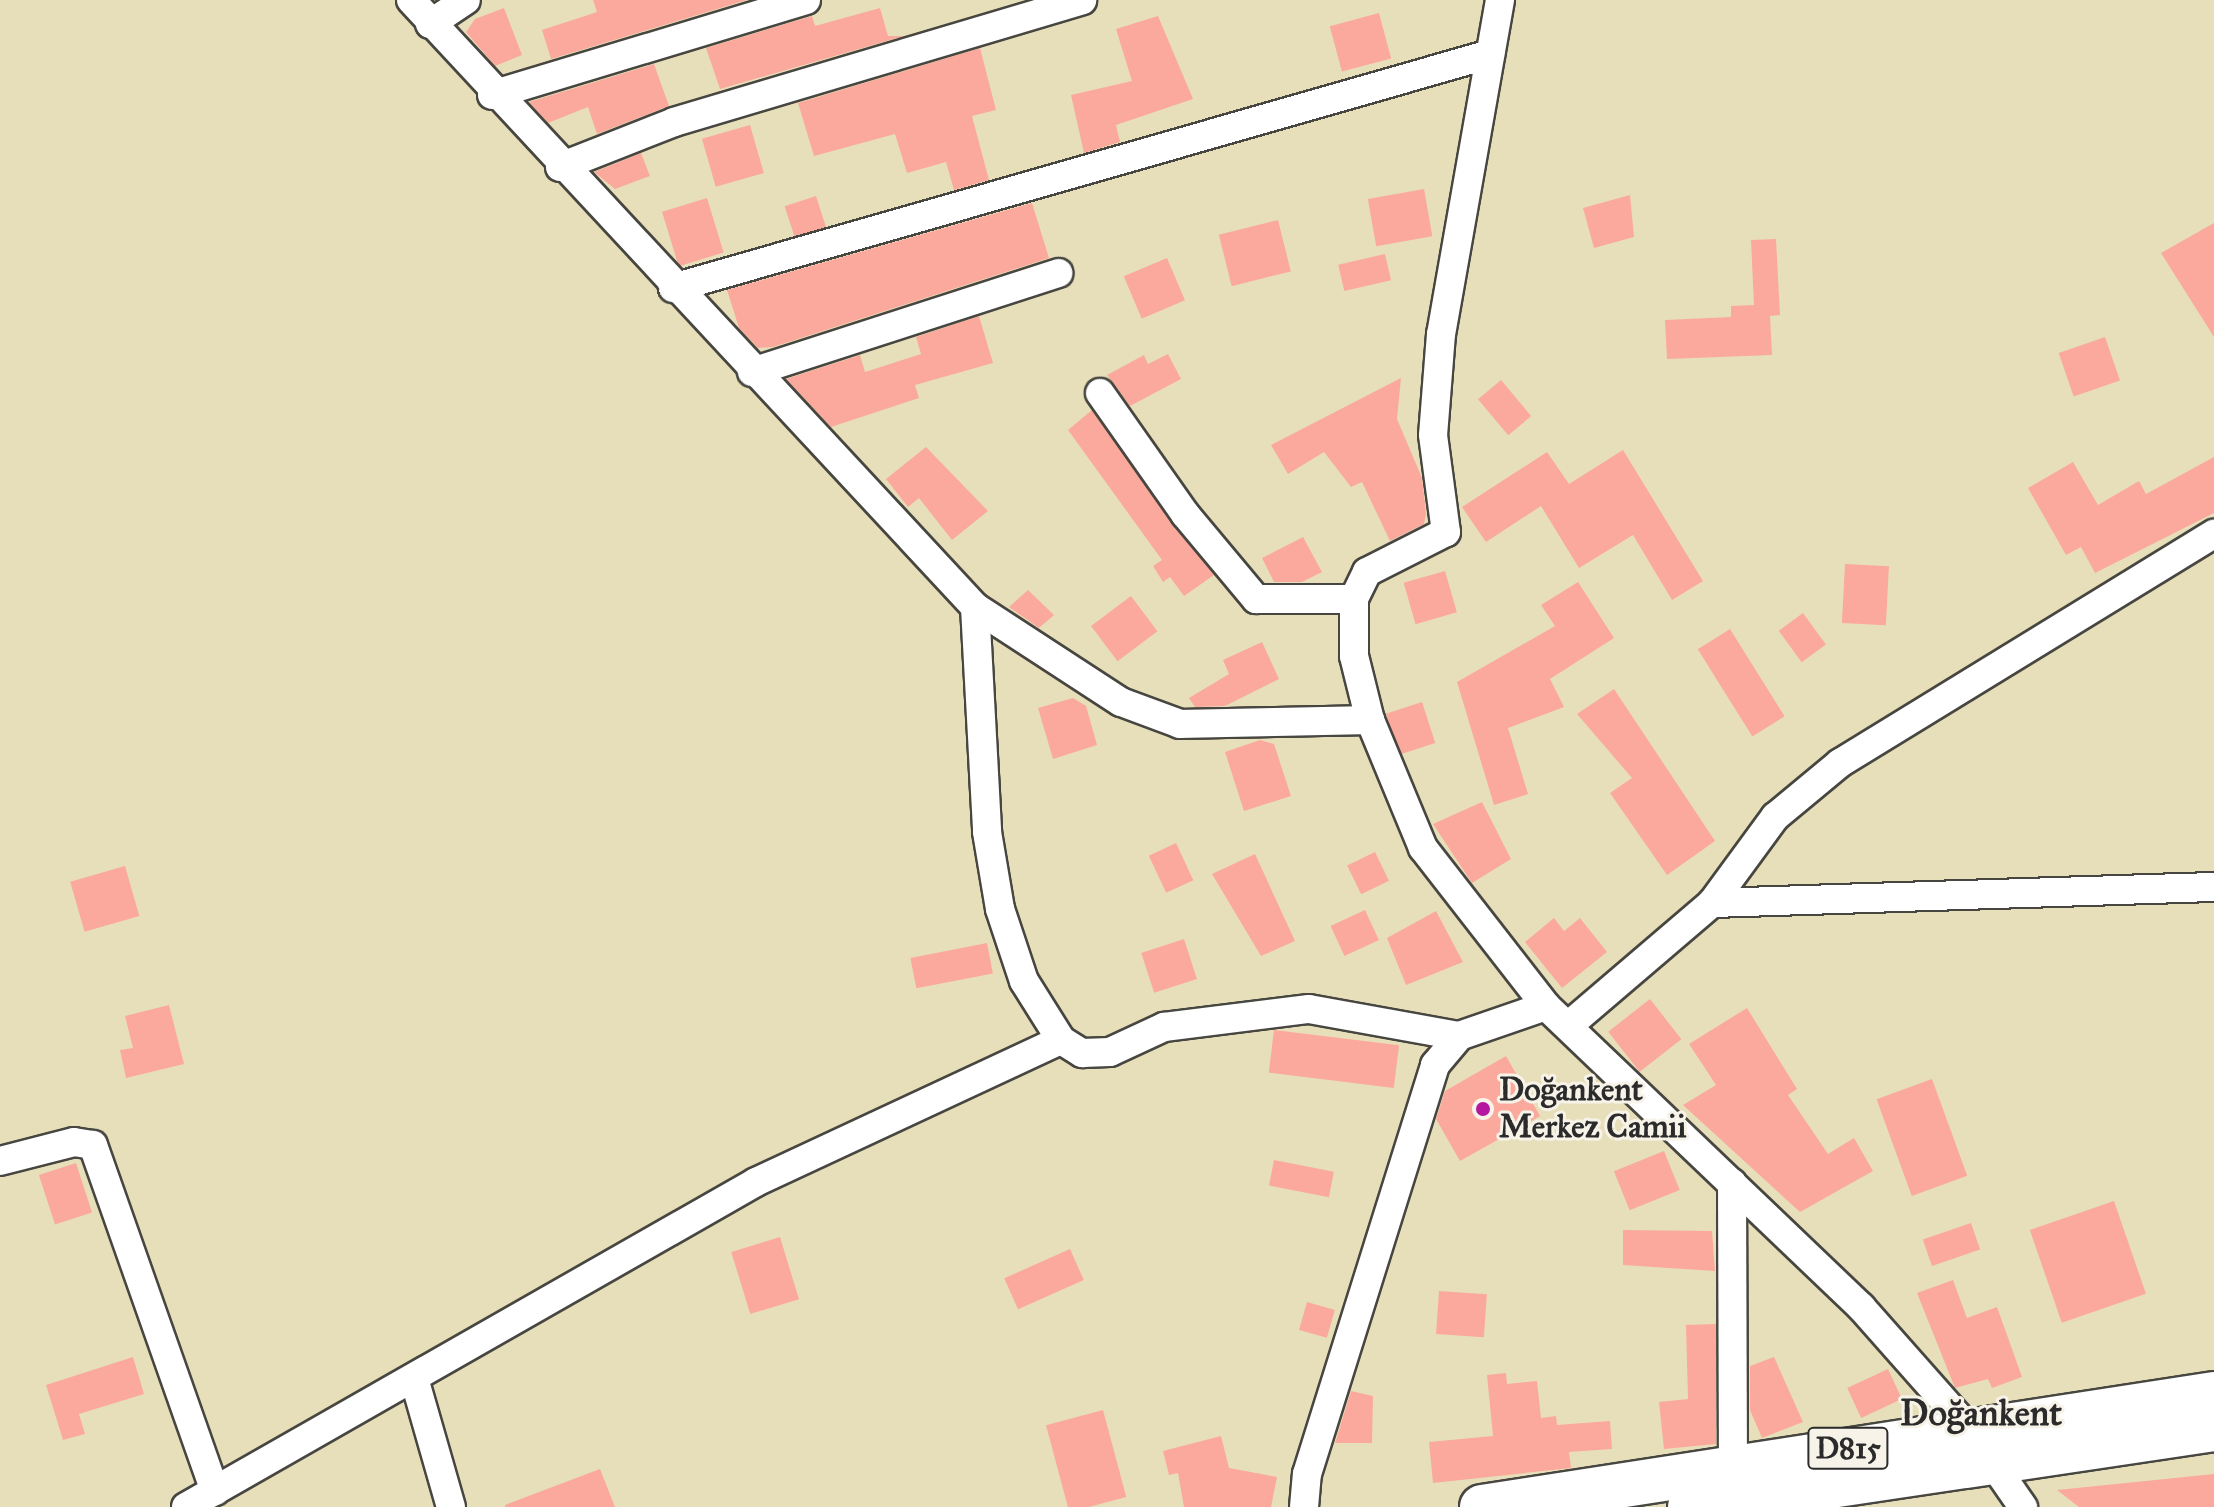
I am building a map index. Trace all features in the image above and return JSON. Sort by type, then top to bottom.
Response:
[{"type":"main road","name":"D815","points":[[1703,1506],[1800,1497],[1978,1444],[2214,1394]]},
{"type":"main road","name":"D815","points":[[1482,1507],[1733,1465],[1978,1444],[2214,1429]]},
{"type":"street","points":[[411,0],[492,95],[975,607],[1121,702],[1180,724],[1370,720]]},
{"type":"street","points":[[430,24],[466,0]]},
{"type":"street","points":[[492,95],[806,0]]},
{"type":"street","points":[[560,167],[674,122],[1082,0]]},
{"type":"street","points":[[1500,0],[1441,334],[1433,435],[1446,532],[1367,572],[1354,599],[1354,656],[1370,720],[1423,848],[1546,1006],[1861,1307],[1978,1444],[2023,1507]]},
{"type":"street","points":[[673,288],[1490,54]]},
{"type":"street","points":[[752,372],[1058,273]]},
{"type":"street","points":[[1100,393],[1256,599],[1354,599]]},
{"type":"street","points":[[1568,1026],[1712,903],[1775,817],[1840,763],[2214,534]]},
{"type":"street","points":[[975,607],[987,832],[1000,909],[1024,981],[1061,1040],[1082,1053],[1110,1052],[1164,1027],[1309,1009],[1459,1036],[1546,1006]]},
{"type":"street","points":[[1712,903],[2214,887]]},
{"type":"street","points":[[1304,1507],[1307,1474],[1435,1065],[1459,1036]]},
{"type":"street","points":[[186,1507],[756,1182],[1061,1040]]},
{"type":"street","points":[[0,1161],[74,1142],[93,1145],[215,1491]]},
{"type":"street","points":[[1732,1183],[1733,1465]]},
{"type":"street","points":[[414,1378],[451,1507]]},
{"type":"building","points":[[593,0],[747,0],[551,59],[542,30],[597,12]]},
{"type":"building","points":[[504,8],[522,55],[495,66],[466,32],[475,19]]},
{"type":"building","points":[[880,8],[888,36],[904,36],[720,89],[706,48],[812,16],[815,26]]},
{"type":"building","points":[[1379,13],[1391,58],[1342,72],[1330,26]]},
{"type":"building","points":[[1158,16],[1193,99],[1116,125],[1120,142],[1084,153],[1071,95],[1132,81],[1116,29]]},
{"type":"building","points":[[980,48],[996,110],[972,116],[989,180],[954,190],[946,162],[907,173],[895,134],[814,156],[798,103]]},
{"type":"building","points":[[654,64],[669,106],[597,134],[588,107],[548,123],[529,102]]},
{"type":"building","points":[[750,125],[764,173],[716,187],[702,139]]},
{"type":"building","points":[[641,153],[650,176],[615,189],[594,172]]},
{"type":"building","points":[[1424,189],[1432,236],[1376,246],[1368,199]]},
{"type":"building","points":[[1630,195],[1634,237],[1594,248],[1583,208]]},
{"type":"building","points":[[816,196],[826,227],[795,238],[785,206]]},
{"type":"building","points":[[707,198],[724,253],[679,266],[662,212]]},
{"type":"building","points":[[1032,203],[1049,258],[773,347],[758,348],[739,328],[727,290]]},
{"type":"building","points":[[1278,220],[1291,271],[1232,286],[1219,235]]},
{"type":"building","points":[[2214,223],[2214,337],[2161,253]]},
{"type":"building","points":[[1776,239],[1780,315],[1770,316],[1772,355],[1667,359],[1665,320],[1731,317],[1731,306],[1754,305],[1751,240]]},
{"type":"building","points":[[1385,254],[1391,280],[1344,291],[1338,265]]},
{"type":"building","points":[[1167,258],[1185,300],[1142,319],[1124,276]]},
{"type":"building","points":[[979,316],[993,363],[915,385],[919,398],[831,427],[786,379],[860,355],[865,372],[921,354],[916,337]]},
{"type":"building","points":[[2105,337],[2120,380],[2074,396],[2059,353]]},
{"type":"building","points":[[1168,354],[1181,379],[1130,406],[1107,375],[1144,355],[1148,364]]},
{"type":"building","points":[[1401,378],[1397,419],[1422,478],[1426,513],[1424,524],[1390,541],[1362,482],[1351,487],[1324,452],[1288,474],[1271,445]]},
{"type":"building","points":[[1501,380],[1531,416],[1508,435],[1478,399]]},
{"type":"building","points":[[1092,410],[1214,575],[1184,596],[1170,577],[1163,582],[1153,566],[1162,560],[1068,430]]},
{"type":"building","points":[[926,447],[988,511],[952,540],[919,498],[908,507],[886,479]]},
{"type":"building","points":[[1623,450],[1703,581],[1672,600],[1633,535],[1579,568],[1541,506],[1486,542],[1462,507],[1547,452],[1569,484]]},
{"type":"building","points":[[2214,457],[2214,513],[2095,573],[2081,547],[2066,555],[2028,488],[2073,462],[2098,505],[2139,481],[2146,494]]},
{"type":"building","points":[[1303,537],[1322,572],[1302,582],[1274,582],[1262,558]]},
{"type":"building","points":[[1845,564],[1889,566],[1886,625],[1842,623]]},
{"type":"building","points":[[1445,571],[1457,612],[1416,624],[1404,583]]},
{"type":"building","points":[[1578,582],[1614,638],[1550,679],[1564,707],[1508,728],[1528,794],[1494,805],[1457,682],[1555,626],[1541,605]]},
{"type":"building","points":[[1028,590],[1054,615],[1039,628],[1009,607]]},
{"type":"building","points":[[1131,596],[1157,631],[1118,661],[1091,626]]},
{"type":"building","points":[[1803,613],[1826,645],[1802,662],[1779,631]]},
{"type":"building","points":[[1730,629],[1785,716],[1752,736],[1698,649]]},
{"type":"building","points":[[1262,642],[1279,679],[1225,706],[1195,707],[1189,698],[1229,674],[1223,660]]},
{"type":"building","points":[[1614,689],[1715,841],[1667,875],[1610,793],[1632,778],[1577,714]]},
{"type":"building","points":[[1073,698],[1086,706],[1097,745],[1053,759],[1038,708]]},
{"type":"building","points":[[1422,702],[1435,743],[1399,755],[1386,714]]},
{"type":"building","points":[[1260,740],[1274,744],[1291,796],[1244,811],[1225,752]]},
{"type":"building","points":[[1482,802],[1511,859],[1472,883],[1433,824]]},
{"type":"building","points":[[1176,843],[1193,880],[1166,893],[1149,856]]},
{"type":"building","points":[[1375,852],[1389,881],[1361,894],[1347,866]]},
{"type":"building","points":[[1255,854],[1295,941],[1261,956],[1212,874]]},
{"type":"building","points":[[125,866],[139,916],[85,932],[70,882]]},
{"type":"building","points":[[1365,910],[1379,940],[1345,956],[1331,926]]},
{"type":"building","points":[[1436,911],[1463,962],[1406,985],[1387,938]]},
{"type":"building","points":[[1554,918],[1564,931],[1580,918],[1607,952],[1562,988],[1525,942]]},
{"type":"building","points":[[1184,939],[1197,979],[1154,993],[1141,953]]},
{"type":"building","points":[[987,943],[993,973],[916,988],[910,958]]},
{"type":"building","points":[[1650,999],[1681,1039],[1640,1072],[1608,1032]]},
{"type":"building","points":[[169,1005],[184,1064],[126,1078],[120,1050],[133,1048],[125,1016]]},
{"type":"building","points":[[1747,1008],[1797,1089],[1788,1095],[1828,1154],[1854,1138],[1873,1171],[1800,1212],[1683,1105],[1716,1085],[1689,1044]]},
{"type":"building","points":[[1274,1030],[1399,1045],[1394,1088],[1269,1073]]},
{"type":"building","name":"Doğankent Merkez Camii","points":[[1506,1056],[1540,1116],[1460,1161],[1436,1119],[1445,1091]]},
{"type":"building","points":[[1932,1079],[1967,1176],[1912,1196],[1877,1099]]},
{"type":"building","points":[[1664,1151],[1680,1190],[1630,1210],[1614,1171]]},
{"type":"building","points":[[1274,1160],[1334,1172],[1329,1197],[1269,1186]]},
{"type":"building","points":[[76,1163],[92,1212],[55,1225],[39,1175]]},
{"type":"building","points":[[2114,1201],[2146,1294],[2062,1323],[2030,1230]]},
{"type":"building","points":[[1971,1223],[1980,1249],[1932,1266],[1923,1240]]},
{"type":"building","points":[[1623,1230],[1712,1231],[1715,1271],[1623,1265]]},
{"type":"building","points":[[780,1237],[799,1299],[750,1314],[731,1252]]},
{"type":"building","points":[[1070,1249],[1084,1280],[1018,1309],[1004,1278]]},
{"type":"building","points":[[1953,1280],[1967,1318],[1997,1307],[2022,1377],[1992,1388],[1988,1379],[1955,1388],[1917,1293]]},
{"type":"building","points":[[1439,1291],[1487,1294],[1484,1337],[1436,1334]]},
{"type":"building","points":[[1307,1302],[1335,1310],[1327,1338],[1299,1330]]},
{"type":"building","points":[[1716,1324],[1716,1444],[1664,1449],[1659,1402],[1688,1399],[1686,1325]]},
{"type":"building","points":[[133,1357],[144,1394],[79,1414],[85,1434],[63,1440],[46,1385]]},
{"type":"building","points":[[1774,1357],[1803,1422],[1762,1438],[1750,1410],[1750,1366]]},
{"type":"building","points":[[1888,1369],[1902,1399],[1861,1418],[1847,1388]]},
{"type":"building","points":[[1506,1373],[1507,1384],[1537,1381],[1541,1418],[1556,1416],[1557,1425],[1610,1421],[1612,1449],[1569,1452],[1571,1468],[1433,1483],[1429,1442],[1493,1436],[1487,1375]]},
{"type":"building","points":[[1351,1391],[1373,1396],[1372,1443],[1335,1443]]},
{"type":"building","points":[[1103,1410],[1126,1497],[1089,1507],[1068,1507],[1046,1425]]},
{"type":"building","points":[[1221,1436],[1229,1468],[1277,1477],[1271,1507],[1184,1507],[1178,1473],[1169,1475],[1163,1451]]},
{"type":"building","points":[[600,1469],[615,1507],[505,1507],[505,1505]]},
{"type":"building","points":[[2214,1474],[2214,1507],[2079,1507],[2057,1490]]},
{"type":"place","name":"Doğankent Merkez Camii","points":[[1483,1109]]},
{"type":"district","name":"Doğankent","points":[[1981,1414]]}]
